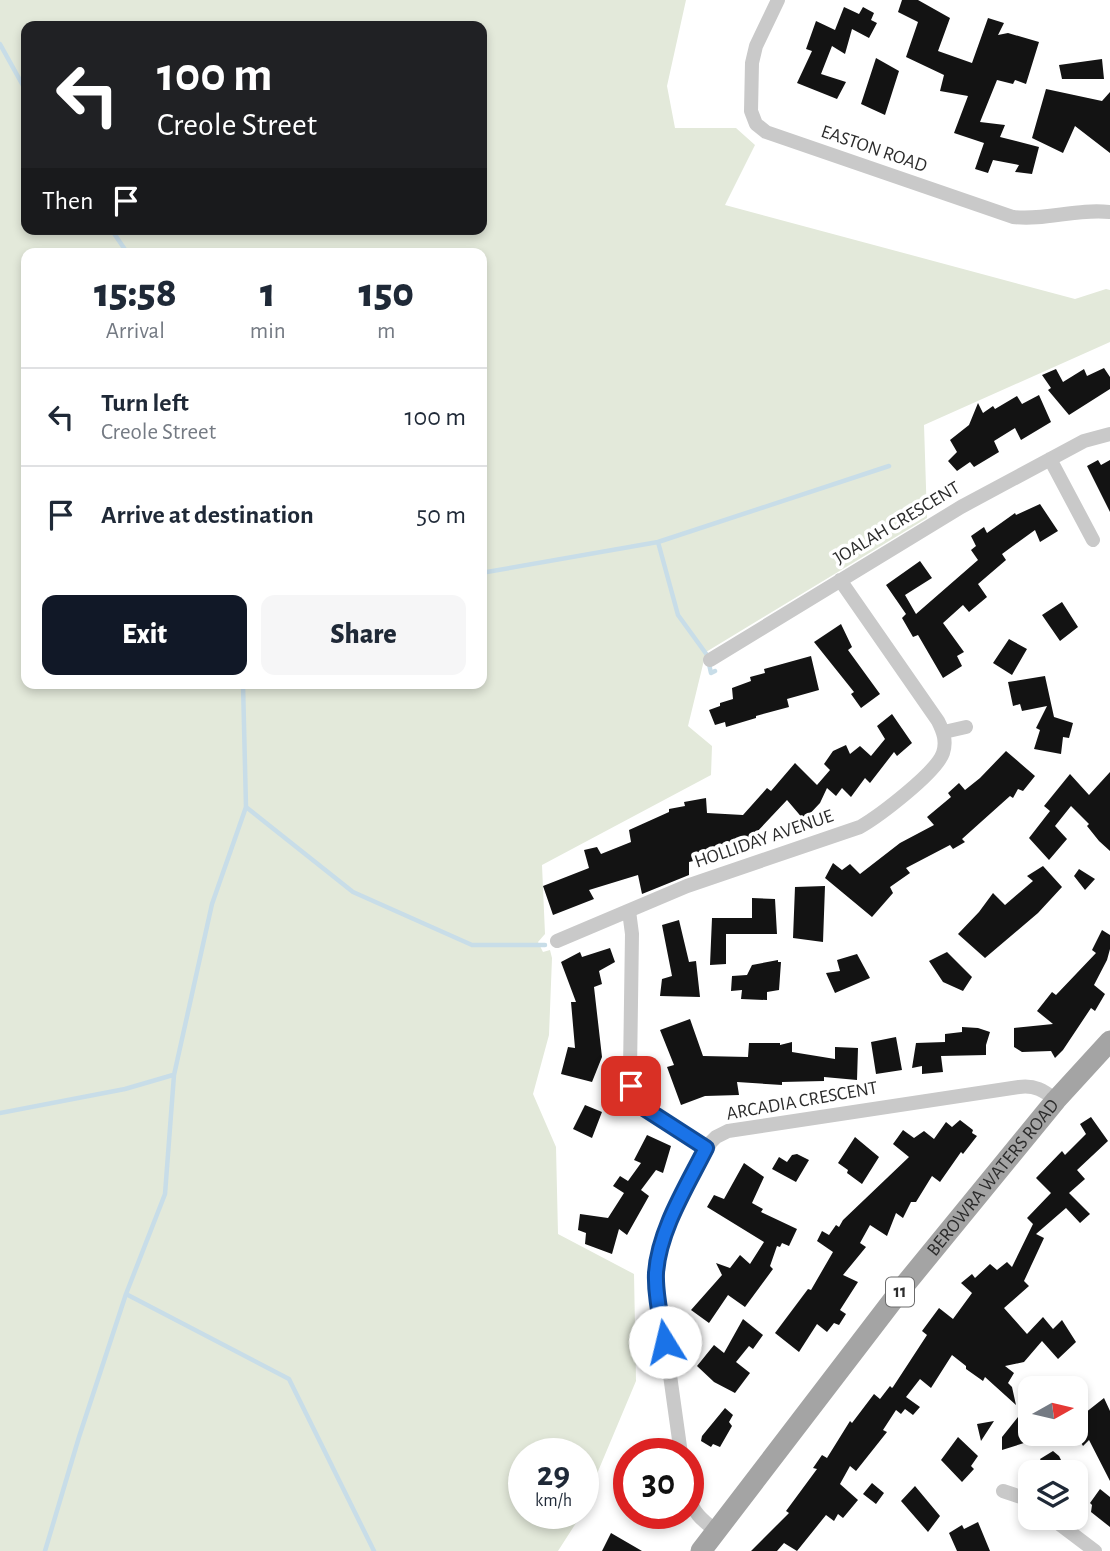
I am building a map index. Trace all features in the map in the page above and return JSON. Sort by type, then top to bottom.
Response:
[{"type":"main road","name":"BEROWRA WATERS ROAD","points":[[701,1551],[903,1287],[1056,1100],[1110,1041]]},
{"type":"street","name":"EASTON ROAD","points":[[778,0],[756,46],[752,63],[751,111],[756,124],[766,132],[1013,217],[1110,212]]},
{"type":"street","name":"JOALAH CRESCENT","points":[[710,660],[961,507],[1084,441],[1110,434]]},
{"type":"street","points":[[1051,459],[1093,540]]},
{"type":"street","points":[[840,580],[944,732],[966,727]]},
{"type":"street","name":"HOLLIDAY AVENUE","points":[[557,941],[688,886],[860,827],[875,819],[933,768],[944,750],[944,732]]},
{"type":"street","points":[[629,911],[632,934],[629,1070],[631,1086],[644,1108],[706,1148],[661,1242],[656,1275],[679,1438]]},
{"type":"street","name":"ARCADIA CRESCENT","points":[[706,1148],[716,1137],[728,1131],[1019,1087],[1035,1086],[1056,1100]]},
{"type":"street","points":[[1003,1491],[1018,1496]]},
{"type":"street","points":[[704,1521],[716,1531]]},
{"type":"street","points":[[1067,1530],[1095,1551]]},
{"type":"green space","points":[[0,0],[686,0],[667,86],[675,128],[736,128],[755,145],[725,205],[1075,299],[1110,290],[1110,342],[924,425],[927,518],[706,652],[688,726],[712,746],[711,775],[542,865],[545,934],[538,942],[543,952],[550,950],[552,958],[549,1035],[533,1094],[556,1147],[558,1234],[634,1274],[636,1381],[599,1469],[599,1438],[508,1438],[508,1529],[572,1529],[558,1551],[0,1551]]},
{"type":"building","points":[[902,0],[918,0],[950,18],[938,51],[972,63],[988,18],[1004,23],[998,35],[1008,33],[1039,42],[1026,84],[1015,80],[1013,84],[997,80],[980,122],[1005,125],[1000,137],[1039,147],[1032,174],[1015,172],[1019,165],[993,160],[988,173],[975,169],[984,143],[954,133],[968,96],[940,91],[944,75],[906,57],[918,22],[898,12]]},
{"type":"building","points":[[844,7],[859,14],[863,7],[874,13],[871,20],[877,23],[869,38],[852,29],[845,54],[832,46],[821,74],[846,82],[837,99],[797,83],[812,51],[806,49],[816,21],[835,30]]},
{"type":"building","points":[[876,58],[899,71],[885,115],[861,104]]},
{"type":"building","points":[[1102,59],[1104,79],[1062,79],[1059,65]]},
{"type":"building","points":[[1046,89],[1102,101],[1110,92],[1110,153],[1075,126],[1063,153],[1032,138]]},
{"type":"building","points":[[1104,368],[1110,377],[1110,389],[1069,415],[1048,390],[1051,388],[1042,375],[1056,369],[1063,382],[1084,369],[1087,376]]},
{"type":"building","points":[[1039,395],[1051,422],[1021,440],[1015,428],[994,441],[999,452],[974,467],[970,462],[957,471],[948,461],[957,452],[950,440],[969,425],[978,403],[983,413],[1017,396],[1022,404]]},
{"type":"building","points":[[1098,460],[1101,465],[1110,460],[1110,512],[1087,466]]},
{"type":"building","points":[[1040,504],[1058,531],[1040,542],[1035,530],[1002,554],[1006,560],[978,584],[987,597],[969,612],[963,605],[943,623],[964,652],[957,656],[962,666],[943,678],[918,635],[913,637],[902,618],[906,614],[886,585],[920,561],[932,578],[905,595],[916,614],[978,560],[971,550],[976,546],[971,536],[984,527],[987,533],[1015,513],[1016,515]]},
{"type":"building","points":[[1062,602],[1078,627],[1060,641],[1042,615]]},
{"type":"building","points":[[841,624],[852,647],[848,650],[880,694],[861,708],[851,694],[854,692],[814,642]]},
{"type":"building","points":[[1009,639],[1027,649],[1012,675],[993,663]]},
{"type":"building","points":[[811,656],[819,690],[787,699],[789,707],[726,727],[725,722],[715,725],[709,710],[733,699],[732,688],[751,681],[750,677],[765,673],[764,669]]},
{"type":"building","points":[[1045,676],[1054,717],[1073,723],[1069,738],[1063,737],[1061,754],[1034,749],[1040,730],[1036,728],[1047,706],[1022,711],[1020,704],[1013,706],[1008,682]]},
{"type":"building","points":[[892,714],[912,743],[897,756],[894,752],[870,783],[865,778],[851,797],[842,788],[836,796],[827,788],[820,803],[804,820],[787,800],[755,834],[756,845],[710,853],[711,857],[689,862],[689,875],[642,894],[638,875],[589,890],[594,899],[553,915],[543,886],[589,868],[584,850],[597,847],[601,854],[631,842],[629,830],[669,812],[669,809],[685,806],[684,802],[706,798],[707,813],[743,815],[767,788],[771,791],[795,763],[817,785],[830,770],[824,764],[833,751],[846,745],[850,754],[860,746],[871,756],[885,739],[877,726]]},
{"type":"building","points":[[1006,751],[1035,776],[1023,791],[1018,789],[1013,798],[1010,796],[962,839],[965,842],[953,849],[950,845],[906,868],[910,873],[890,887],[893,893],[872,917],[825,878],[833,863],[842,870],[850,864],[860,874],[900,843],[934,825],[927,817],[951,797],[948,793],[959,783],[965,790]]},
{"type":"building","points":[[1110,772],[1110,851],[1071,806],[1055,826],[1067,839],[1049,860],[1029,838],[1050,811],[1044,806],[1070,774],[1089,795]]},
{"type":"building","points":[[1043,866],[1062,887],[1038,913],[985,958],[958,934],[993,893],[1005,905],[1033,881],[1027,876]]},
{"type":"building","points":[[1079,869],[1095,879],[1085,890],[1074,876]]},
{"type":"building","points":[[825,886],[823,942],[793,938],[795,887]]},
{"type":"building","points":[[752,898],[775,899],[777,934],[726,934],[726,964],[710,965],[712,918],[752,918]]},
{"type":"building","points":[[679,920],[689,962],[696,961],[700,997],[660,996],[662,979],[672,976],[662,925]]},
{"type":"building","points":[[1102,930],[1110,935],[1110,949],[1094,985],[1105,994],[1095,1011],[1091,1008],[1055,1058],[1051,1051],[1022,1052],[1014,1047],[1014,1028],[1053,1024],[1037,1011],[1052,992],[1056,995],[1096,953],[1092,950]]},
{"type":"building","points":[[610,948],[615,962],[599,971],[602,984],[594,987],[602,1057],[592,1082],[561,1074],[568,1047],[575,1048],[571,1002],[576,1002],[561,962],[580,952],[582,957]]},
{"type":"building","points":[[947,952],[972,977],[963,991],[943,982],[929,961]]},
{"type":"building","points":[[857,954],[870,978],[835,993],[826,973],[840,971],[837,960]]},
{"type":"building","points":[[778,960],[781,962],[779,990],[767,992],[767,1000],[741,999],[742,990],[731,991],[732,976],[747,975],[752,965]]},
{"type":"building","points":[[690,1019],[703,1056],[748,1057],[749,1043],[780,1045],[792,1042],[792,1052],[835,1059],[835,1047],[858,1048],[857,1080],[824,1077],[824,1081],[782,1082],[782,1085],[737,1082],[739,1095],[705,1096],[681,1105],[667,1067],[674,1065],[660,1030]]},
{"type":"building","points":[[962,1027],[990,1032],[986,1055],[941,1056],[943,1072],[922,1074],[922,1066],[912,1068],[916,1043],[945,1042],[945,1034],[962,1032]]},
{"type":"building","points":[[896,1037],[902,1070],[876,1074],[871,1042]]},
{"type":"building","points":[[585,1105],[602,1112],[592,1138],[573,1129]]},
{"type":"building","points":[[1091,1117],[1108,1141],[1077,1170],[1085,1179],[1069,1193],[1090,1214],[1080,1223],[1066,1208],[1036,1234],[1044,1238],[1024,1281],[1029,1286],[1004,1308],[1027,1334],[1043,1317],[1053,1329],[1062,1320],[1076,1342],[1058,1359],[1042,1341],[1024,1362],[1005,1366],[1014,1373],[1008,1383],[1012,1387],[1016,1405],[985,1377],[983,1381],[952,1355],[931,1388],[920,1379],[906,1397],[920,1407],[913,1415],[905,1409],[901,1414],[896,1410],[883,1430],[887,1432],[856,1471],[850,1466],[840,1484],[858,1500],[843,1518],[838,1514],[834,1521],[826,1515],[797,1551],[784,1543],[777,1551],[751,1551],[789,1513],[786,1511],[817,1469],[813,1468],[822,1455],[827,1458],[850,1421],[852,1423],[874,1394],[880,1399],[890,1386],[893,1387],[927,1335],[922,1331],[939,1308],[953,1319],[972,1293],[961,1283],[972,1274],[975,1278],[990,1264],[997,1270],[1007,1262],[1012,1267],[1033,1224],[1027,1218],[1051,1193],[1036,1178],[1062,1151],[1065,1155],[1086,1134],[1080,1124]]},
{"type":"building","points":[[960,1120],[977,1136],[963,1154],[961,1152],[940,1182],[932,1176],[916,1202],[911,1202],[903,1218],[896,1213],[887,1236],[870,1225],[860,1243],[866,1247],[843,1275],[858,1282],[840,1310],[846,1314],[839,1325],[834,1323],[827,1332],[817,1324],[799,1352],[775,1333],[808,1289],[811,1290],[833,1252],[817,1241],[822,1231],[829,1235],[836,1225],[839,1227],[843,1220],[909,1157],[893,1144],[903,1130],[914,1138],[924,1131],[934,1139],[946,1122],[952,1127]]},
{"type":"building","points":[[647,1135],[671,1146],[663,1173],[656,1170],[641,1190],[649,1196],[627,1235],[619,1229],[612,1254],[585,1244],[586,1233],[578,1230],[580,1214],[608,1218],[624,1193],[613,1186],[620,1176],[628,1181],[641,1163],[634,1160]]},
{"type":"building","points":[[855,1137],[879,1157],[862,1184],[838,1163]]},
{"type":"building","points":[[797,1154],[809,1160],[796,1182],[772,1169],[779,1157],[787,1162],[792,1155]]},
{"type":"building","points":[[744,1163],[764,1177],[752,1203],[763,1209],[761,1212],[797,1229],[789,1246],[782,1243],[780,1247],[777,1246],[770,1266],[773,1269],[745,1307],[728,1295],[709,1323],[691,1310],[722,1275],[716,1263],[730,1268],[740,1255],[750,1264],[764,1242],[707,1207],[714,1195],[724,1199]]},
{"type":"building","points":[[743,1319],[763,1335],[753,1349],[749,1346],[736,1362],[750,1373],[735,1393],[714,1382],[697,1366],[714,1345],[724,1353]]},
{"type":"building","points":[[1104,1398],[1110,1411],[1110,1481],[1088,1441],[1088,1411]]},
{"type":"building","points":[[725,1408],[733,1415],[729,1422],[732,1426],[720,1447],[713,1444],[711,1447],[704,1443],[702,1436]]},
{"type":"building","points":[[1018,1417],[1018,1445],[1002,1450],[1002,1437]]},
{"type":"building","points":[[994,1421],[981,1441],[977,1424]]},
{"type":"building","points":[[958,1437],[978,1456],[971,1466],[974,1469],[962,1482],[941,1460]]},
{"type":"building","points":[[1053,1451],[1061,1460],[1041,1460]]},
{"type":"building","points":[[872,1483],[884,1493],[876,1504],[863,1494]]},
{"type":"building","points":[[915,1486],[940,1516],[928,1532],[901,1501]]},
{"type":"building","points":[[1100,1489],[1110,1497],[1110,1527],[1091,1512],[1090,1503]]},
{"type":"building","points":[[978,1522],[990,1551],[957,1551],[949,1533],[962,1525],[964,1529]]},
{"type":"building","points":[[611,1533],[642,1551],[602,1551]]},
{"type":"waterway","points":[[0,44],[21,82]]},
{"type":"waterway","points":[[115,235],[124,248]]},
{"type":"waterway","points":[[487,572],[658,542],[889,466]]},
{"type":"waterway","points":[[658,542],[678,615],[707,655],[711,673],[715,671]]},
{"type":"waterway","points":[[45,1551],[126,1294],[165,1194],[174,1075],[212,904],[246,807],[243,689]]},
{"type":"waterway","points":[[246,807],[353,892],[472,945],[545,945]]},
{"type":"waterway","points":[[0,1113],[125,1089],[173,1075]]},
{"type":"waterway","points":[[126,1294],[289,1379],[374,1551]]},
{"type":"route","points":[[631,1086],[644,1108],[706,1148],[661,1242],[656,1283],[665,1342]]}]
